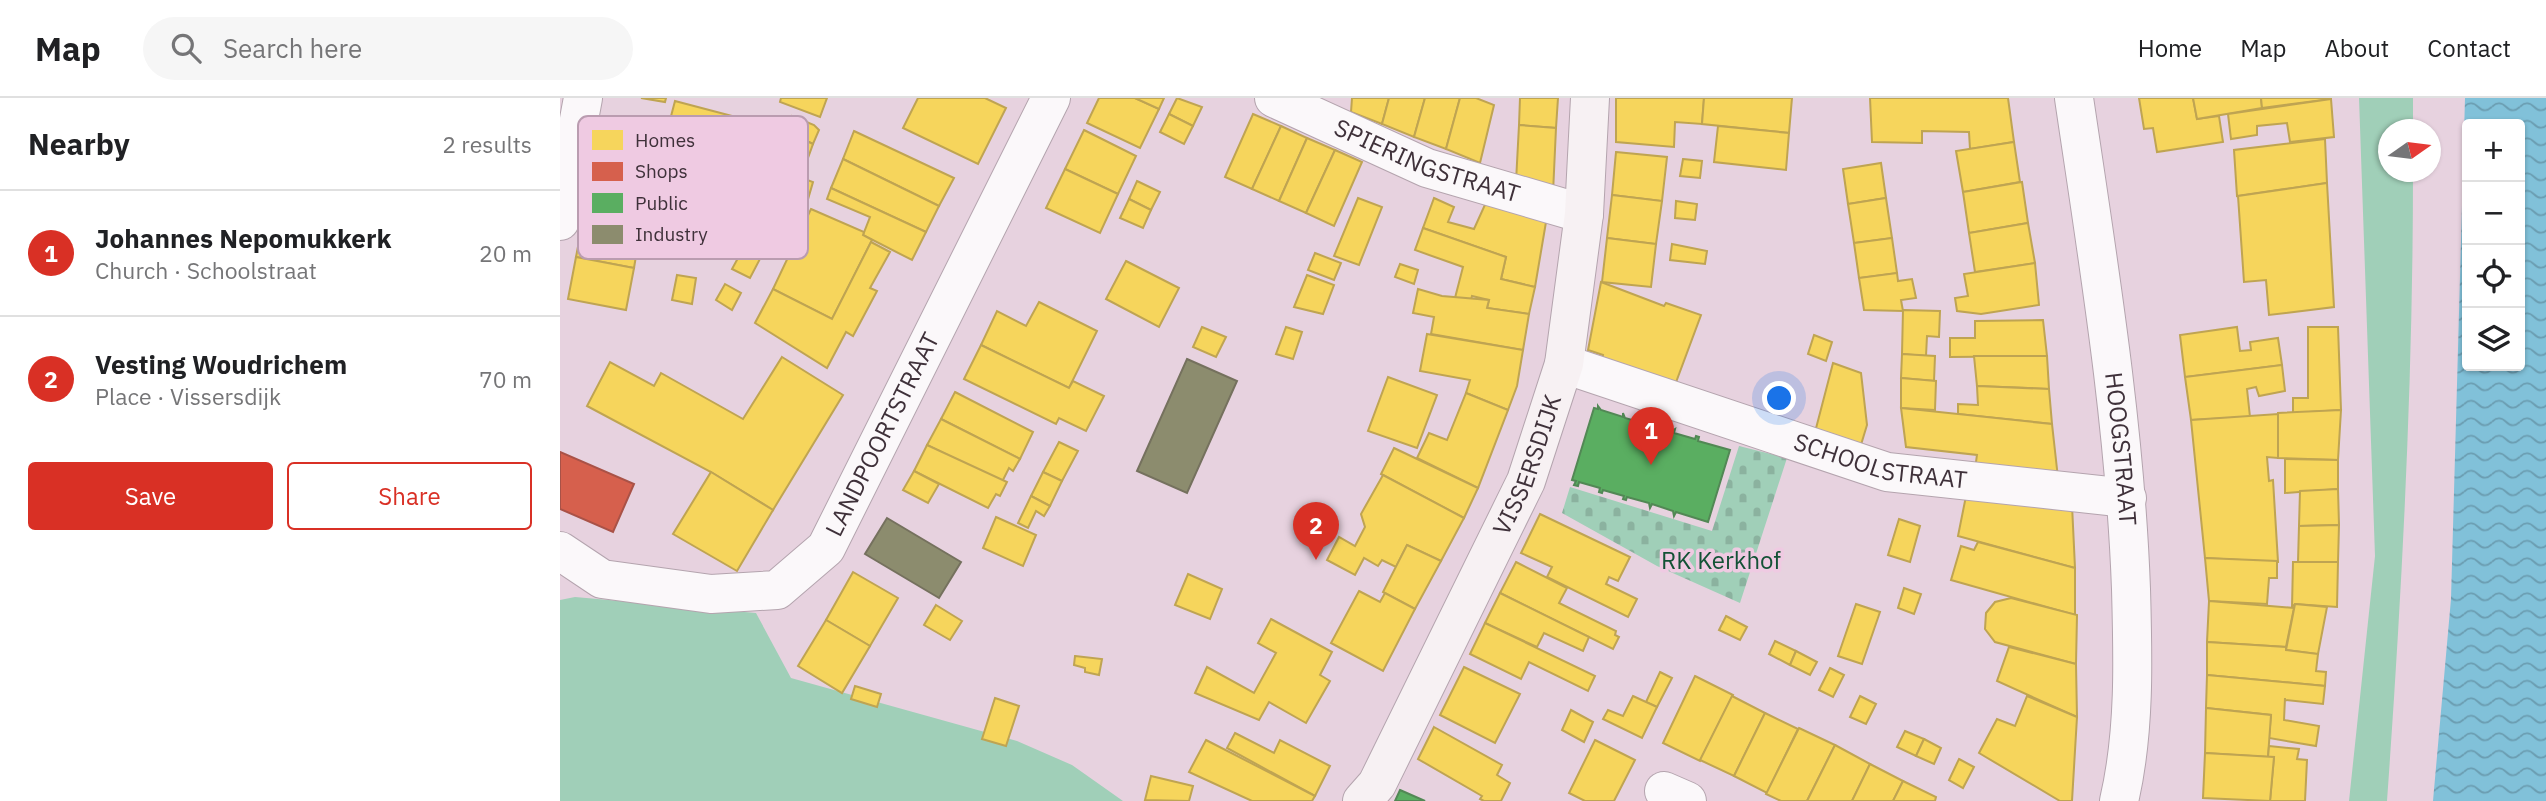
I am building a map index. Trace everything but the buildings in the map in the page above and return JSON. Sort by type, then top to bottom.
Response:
[{"type":"street","points":[[580,116],[583,98]]},
{"type":"street","name":"LANDPOORTSTRAAT","points":[[560,551],[602,579],[711,594],[777,590],[826,548],[1051,98]]},
{"type":"street","name":"SPIERINGSTRAAT","points":[[1274,98],[1427,167],[1584,214]]},
{"type":"street","name":"VISSERSDIJK","points":[[1362,801],[1377,784],[1526,481],[1564,364],[1584,214],[1590,98]]},
{"type":"street","name":"HOOGSTRAAT","points":[[2074,98],[2127,498],[2132,636],[2127,767],[2119,801]]},
{"type":"street","points":[[560,221],[578,125]]},
{"type":"street","name":"SCHOOLSTRAAT","points":[[1564,364],[1887,472],[2127,498]]},
{"type":"green space","points":[[2359,98],[2413,98],[2413,119],[2378,119],[2378,182],[2413,182],[2406,486],[2387,801],[2349,801],[2375,556]]},
{"type":"green space","name":"RK Kerkhof","points":[[1739,446],[1787,458],[1740,603],[1657,566],[1562,513],[1570,487],[1712,531]]},
{"type":"green space","points":[[575,597],[756,613],[791,678],[1017,741],[1072,765],[1123,801],[560,801],[560,600]]},
{"type":"water","points":[[2465,98],[2546,98],[2546,801],[2433,801],[2451,599],[2462,205],[2462,371],[2525,371],[2525,119],[2464,119]]},
{"type":"place","name":"Johannes Nepomukkerk","points":[[1651,465]]},
{"type":"place","name":"Vesting Woudrichem","points":[[1316,560]]}]
